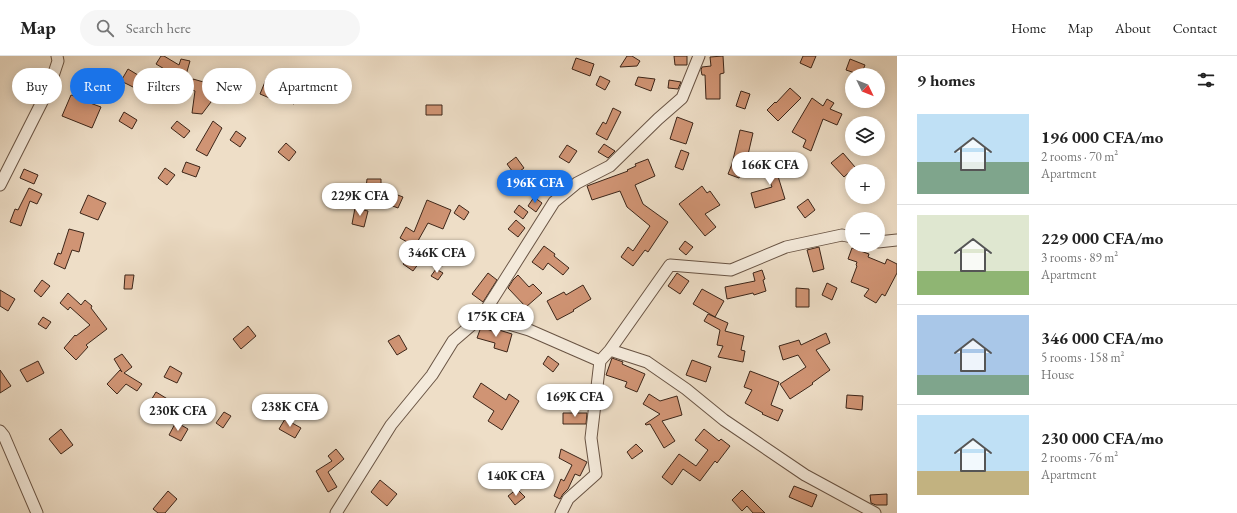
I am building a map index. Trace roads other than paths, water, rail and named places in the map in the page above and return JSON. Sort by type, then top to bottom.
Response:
[{"type":"street","points":[[0,185],[49,88],[58,61],[57,56]]},
{"type":"street","points":[[336,513],[391,425],[432,375],[453,341],[482,316],[554,202],[577,183],[610,166],[658,119],[682,98],[699,56]]},
{"type":"street","points":[[561,513],[568,499],[596,474],[591,438],[600,361],[610,350],[670,265],[730,270],[786,247],[845,236]]},
{"type":"street","points":[[885,241],[897,240]]},
{"type":"street","points":[[482,316],[529,330],[600,361]]},
{"type":"street","points":[[610,350],[647,362],[686,389],[724,420],[805,475],[875,513]]},
{"type":"street","points":[[0,431],[4,436],[37,513]]}]
